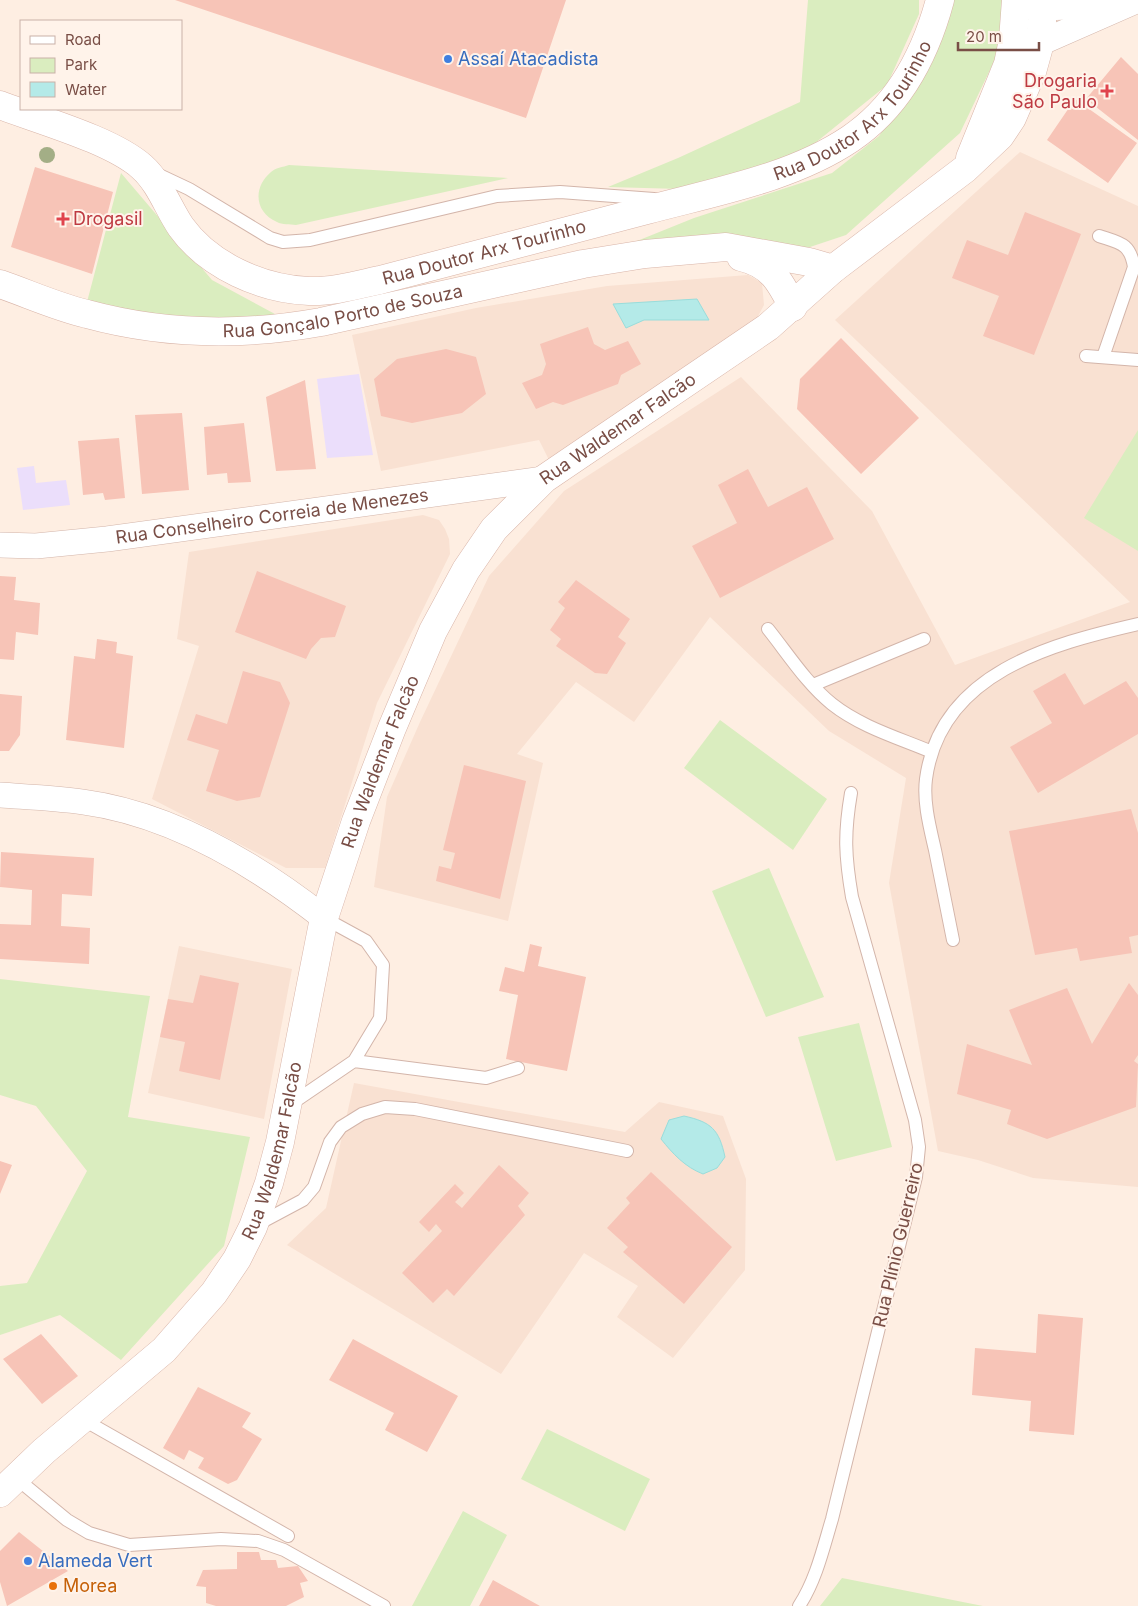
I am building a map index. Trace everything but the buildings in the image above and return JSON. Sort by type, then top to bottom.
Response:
[{"type":"street","name":"Rua Doutor Arx Tourinho","points":[[0,105],[105,145],[142,167],[156,184],[182,228],[201,250],[215,260],[245,276],[276,286],[309,291],[339,288],[380,280],[679,202],[785,171],[818,158],[851,138],[900,93],[918,63],[932,32],[940,0]]},
{"type":"street","points":[[965,169],[1003,77],[1013,40],[1016,2],[1044,4],[1133,3]]},
{"type":"street","points":[[1013,40],[1040,42],[1133,3]]},
{"type":"street","name":"Rua Waldemar Falcão","points":[[8,1486],[82,1418],[164,1350],[189,1324],[237,1259],[253,1227],[270,1183],[324,918],[363,802],[433,631],[466,570],[494,529],[544,479],[768,327],[833,269],[965,169],[1000,136],[1012,118],[1032,72],[1040,42],[1044,4]]},
{"type":"street","name":"Rua Gonçalo Porto de Souza","points":[[0,284],[86,314],[122,322],[198,332],[240,332],[278,330],[321,322],[583,264],[645,254],[726,247],[750,250],[833,269]]},
{"type":"street","name":"Rua Gonçalo Porto de Souza","points":[[687,250],[718,252],[749,259],[770,270],[793,306]]},
{"type":"street","name":"Rua Conselheiro Correia de Menezes","points":[[0,545],[36,546],[107,539],[544,479]]},
{"type":"street","points":[[0,795],[84,802],[129,812],[204,840],[263,874],[324,918]]},
{"type":"lane","points":[[142,167],[189,189],[270,238],[283,242],[310,240],[497,196],[524,193],[560,192],[679,202]]},
{"type":"lane","points":[[1099,236],[1122,244],[1132,253],[1134,267],[1103,358]]},
{"type":"lane","points":[[1086,356],[1138,360]]},
{"type":"lane","points":[[953,940],[927,813],[926,780],[932,752],[948,720],[970,692],[1000,671],[1042,650],[1091,635],[1138,624]]},
{"type":"lane","points":[[768,629],[813,685],[832,704],[854,719],[932,752]]},
{"type":"lane","points":[[813,685],[924,638]]},
{"type":"lane","name":"Rua Plínio Guerreiro","points":[[799,1606],[807,1594],[821,1559],[832,1519],[916,1176],[919,1147],[915,1120],[852,898],[846,862],[845,833],[851,793]]},
{"type":"lane","points":[[286,1107],[354,1062],[380,1018],[383,966],[366,941],[324,918]]},
{"type":"lane","points":[[354,1062],[486,1078],[518,1068]]},
{"type":"lane","points":[[253,1227],[303,1200],[314,1188],[330,1142],[342,1127],[362,1114],[385,1107],[415,1109],[627,1150]]},
{"type":"lane","points":[[82,1418],[288,1536]]},
{"type":"lane","points":[[8,1486],[89,1533],[129,1545],[221,1539],[258,1541],[284,1550],[384,1606]]},
{"type":"shaded area","points":[[1020,152],[1138,206],[1138,1187],[1033,1178],[978,1160],[938,1151],[889,883],[906,778],[829,731],[710,617],[634,722],[576,682],[517,754],[543,763],[508,921],[374,887],[387,797],[489,576],[564,491],[741,377],[872,511],[955,665],[1130,602],[835,320]]},
{"type":"shaded area","points":[[748,275],[762,283],[764,305],[757,318],[550,462],[539,440],[381,471],[352,335],[476,308],[607,286]]},
{"type":"shaded area","points":[[359,374],[373,455],[327,458],[317,379]]},
{"type":"shaded area","points":[[34,466],[36,483],[66,480],[70,505],[23,510],[17,468]]},
{"type":"shaded area","points":[[423,515],[439,520],[449,539],[450,554],[377,703],[325,868],[286,868],[152,799],[199,646],[177,639],[189,552]]},
{"type":"shaded area","points":[[179,946],[292,969],[264,1119],[148,1093]]},
{"type":"shaded area","points":[[354,1083],[625,1132],[659,1102],[723,1116],[746,1179],[745,1270],[673,1358],[617,1317],[638,1286],[584,1253],[501,1374],[287,1245],[326,1208]]},
{"type":"green space","points":[[808,0],[919,0],[919,14],[887,85],[804,152],[681,189],[608,187],[678,158],[800,102]]},
{"type":"green space","points":[[950,0],[1005,0],[998,53],[960,133],[846,235],[804,249],[632,243],[694,218],[832,173],[879,136],[934,56]]},
{"type":"green space","points":[[289,165],[508,178],[296,225],[281,224],[269,218],[264,212],[260,206],[259,192],[265,178],[271,172]]},
{"type":"green space","points":[[121,173],[212,280],[288,321],[197,325],[87,302]]},
{"type":"green space","points":[[1138,430],[1138,551],[1084,518]]},
{"type":"green space","points":[[720,720],[827,799],[793,850],[684,768]]},
{"type":"green space","points":[[769,868],[824,997],[766,1017],[712,891]]},
{"type":"green space","points":[[0,979],[150,996],[128,1117],[250,1137],[224,1246],[121,1360],[60,1315],[0,1335],[0,1286],[27,1283],[87,1171],[36,1106],[0,1095]]},
{"type":"green space","points":[[859,1023],[892,1147],[836,1161],[798,1037]]},
{"type":"green space","points":[[547,1429],[650,1479],[625,1531],[521,1479]]},
{"type":"green space","points":[[463,1511],[507,1535],[470,1606],[412,1606]]},
{"type":"green space","points":[[842,1578],[983,1606],[820,1606]]},
{"type":"water","points":[[697,299],[709,320],[644,320],[626,328],[613,304]]},
{"type":"water","points":[[684,1116],[707,1124],[717,1133],[725,1157],[717,1168],[703,1174],[691,1168],[680,1160],[661,1139],[669,1120]]},
{"type":"place","name":"Assaí Atacadista","points":[[448,59]]},
{"type":"place","name":"Drogaria São Paulo","points":[[1107,91]]},
{"type":"place","name":"Drogasil","points":[[63,219]]},
{"type":"place","name":"Alameda Vert","points":[[28,1561]]},
{"type":"place","name":"Morea","points":[[53,1586]]}]
